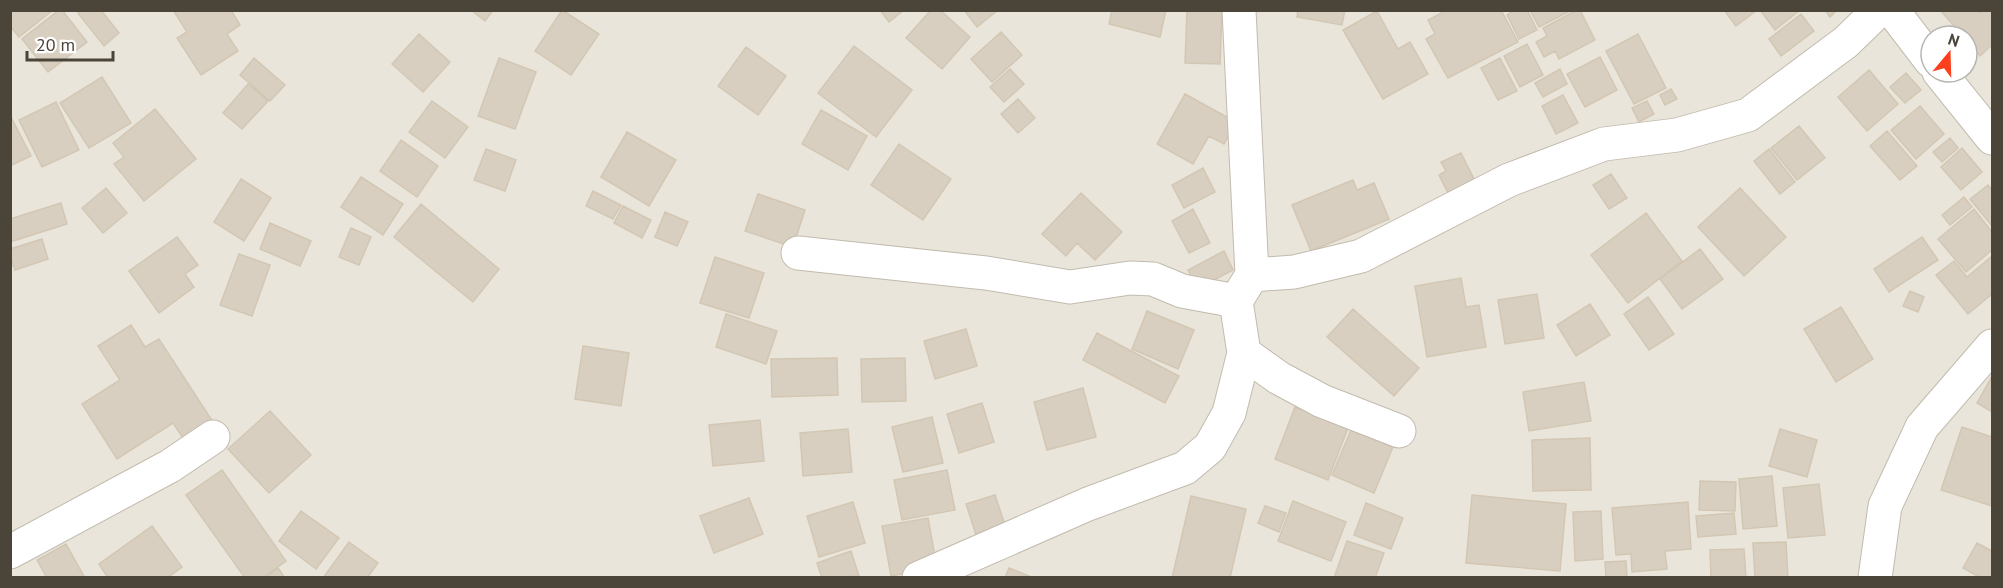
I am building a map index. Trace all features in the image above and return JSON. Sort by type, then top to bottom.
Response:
[{"type":"street","points":[[919,578],[1088,504],[1185,468],[1210,447],[1229,413],[1244,353],[1239,10]]},
{"type":"street","points":[[798,253],[986,273],[1070,287],[1130,278],[1153,279],[1182,291],[1244,288],[1294,272],[1360,256],[1509,180],[1604,144],[1677,135],[1748,116],[1846,42],[1879,10]]},
{"type":"street","points":[[1892,10],[1919,46]]},
{"type":"street","points":[[1949,84],[1992,138]]},
{"type":"street","points":[[1875,578],[1885,506],[1922,427],[1992,346]]},
{"type":"street","points":[[1244,353],[1280,378],[1322,401],[1399,431]]},
{"type":"street","points":[[10,552],[171,466],[213,437]]},
{"type":"shaded area","points":[[11,11],[1992,11],[1992,577],[11,577]]},
{"type":"building","points":[[10,10],[53,10],[19,37],[10,26]]},
{"type":"building","points":[[62,10],[87,42],[48,72],[22,39]]},
{"type":"building","points":[[81,10],[101,10],[119,33],[104,46],[78,13]]},
{"type":"building","points":[[173,10],[231,10],[240,25],[227,34],[238,51],[201,75],[177,38],[187,32]]},
{"type":"building","points":[[471,10],[493,10],[485,21]]},
{"type":"building","points":[[562,10],[599,34],[571,75],[535,51]]},
{"type":"building","points":[[880,10],[904,10],[889,22]]},
{"type":"building","points":[[931,10],[940,10],[970,37],[942,69],[906,38]]},
{"type":"building","points":[[964,10],[998,10],[977,27]]},
{"type":"building","points":[[1112,10],[1166,10],[1160,37],[1109,24]]},
{"type":"building","points":[[1187,10],[1222,10],[1220,64],[1185,63]]},
{"type":"building","points":[[1298,10],[1345,10],[1342,25],[1297,17]]},
{"type":"building","points":[[1447,10],[1501,10],[1518,42],[1448,78],[1426,39],[1435,34],[1428,20]]},
{"type":"building","points":[[1515,10],[1527,10],[1537,30],[1519,39],[1507,15]]},
{"type":"building","points":[[1530,10],[1572,10],[1539,27]]},
{"type":"building","points":[[1580,10],[1595,40],[1559,59],[1555,51],[1544,57],[1536,42],[1547,36],[1543,28]]},
{"type":"building","points":[[1724,10],[1757,10],[1736,26]]},
{"type":"building","points":[[1760,10],[1800,10],[1775,30]]},
{"type":"building","points":[[1825,10],[1837,10],[1830,17]]},
{"type":"building","points":[[1940,10],[1976,10],[1979,13],[1982,10],[1992,10],[1992,45],[1980,56],[1979,24],[1952,24]]},
{"type":"building","points":[[1377,11],[1398,49],[1410,42],[1428,74],[1383,99],[1343,30]]},
{"type":"building","points":[[1801,14],[1814,31],[1781,56],[1769,39]]},
{"type":"building","points":[[1001,32],[1022,55],[992,82],[971,59]]},
{"type":"building","points":[[419,34],[450,62],[423,92],[392,64]]},
{"type":"building","points":[[1638,34],[1666,88],[1634,104],[1606,51]]},
{"type":"building","points":[[1527,44],[1543,75],[1520,87],[1504,56]]},
{"type":"building","points":[[854,46],[912,90],[876,137],[818,93]]},
{"type":"building","points":[[746,47],[786,76],[758,115],[718,86]]},
{"type":"building","points":[[1600,57],[1617,90],[1585,107],[1567,74]]},
{"type":"building","points":[[254,58],[285,85],[270,101],[240,75]]},
{"type":"building","points":[[499,58],[536,72],[515,129],[478,116]]},
{"type":"building","points":[[1500,58],[1517,91],[1498,100],[1481,68]]},
{"type":"building","points":[[1010,69],[1024,84],[1004,102],[990,87]]},
{"type":"building","points":[[1560,69],[1567,84],[1543,97],[1535,83]]},
{"type":"building","points":[[1869,70],[1898,104],[1867,131],[1838,97]]},
{"type":"building","points":[[1906,73],[1921,90],[1905,103],[1890,87]]},
{"type":"building","points":[[102,77],[131,123],[89,148],[60,103]]},
{"type":"building","points":[[248,84],[268,101],[242,129],[223,113]]},
{"type":"building","points":[[1671,89],[1677,99],[1665,105],[1660,95]]},
{"type":"building","points":[[1185,94],[1236,122],[1224,144],[1209,136],[1193,164],[1157,144]]},
{"type":"building","points":[[1563,95],[1578,123],[1556,134],[1542,106]]},
{"type":"building","points":[[1018,99],[1035,118],[1018,133],[1001,114]]},
{"type":"building","points":[[432,101],[468,127],[445,158],[409,132]]},
{"type":"building","points":[[1647,101],[1654,114],[1639,122],[1632,108]]},
{"type":"building","points":[[56,102],[79,150],[42,167],[19,120]]},
{"type":"building","points":[[1920,106],[1944,134],[1916,159],[1891,130]]},
{"type":"building","points":[[155,109],[196,159],[144,201],[114,164],[124,157],[113,143]]},
{"type":"building","points":[[821,110],[867,136],[848,170],[802,144]]},
{"type":"building","points":[[10,115],[31,156],[10,166]]},
{"type":"building","points":[[1799,126],[1825,158],[1797,180],[1771,148]]},
{"type":"building","points":[[1887,131],[1917,166],[1900,180],[1870,146]]},
{"type":"building","points":[[627,132],[676,160],[649,206],[601,177]]},
{"type":"building","points":[[1950,138],[1958,148],[1942,162],[1933,152]]},
{"type":"building","points":[[401,140],[438,166],[417,197],[380,171]]},
{"type":"building","points":[[899,144],[951,179],[923,220],[871,185]]},
{"type":"building","points":[[1962,148],[1982,172],[1961,190],[1941,167]]},
{"type":"building","points":[[486,149],[516,160],[505,191],[474,180]]},
{"type":"building","points":[[1769,149],[1795,182],[1780,194],[1754,161]]},
{"type":"building","points":[[1461,153],[1476,183],[1450,197],[1439,175],[1446,171],[1441,162]]},
{"type":"building","points":[[1203,168],[1215,192],[1184,208],[1172,185]]},
{"type":"building","points":[[1611,174],[1627,198],[1609,209],[1593,185]]},
{"type":"building","points":[[361,177],[403,204],[383,235],[341,207]]},
{"type":"building","points":[[241,179],[271,198],[244,241],[214,222]]},
{"type":"building","points":[[1353,180],[1357,190],[1374,183],[1389,219],[1311,251],[1292,205]]},
{"type":"building","points":[[1988,185],[1992,190],[1992,226],[1970,199]]},
{"type":"building","points":[[106,188],[127,213],[103,233],[82,208]]},
{"type":"building","points":[[1740,188],[1786,237],[1744,276],[1698,227]]},
{"type":"building","points":[[593,191],[621,205],[613,219],[586,206]]},
{"type":"building","points":[[1081,193],[1122,232],[1095,260],[1077,243],[1066,256],[1042,234]]},
{"type":"building","points":[[758,194],[805,210],[793,247],[745,231]]},
{"type":"building","points":[[1964,197],[1972,207],[1950,225],[1942,215]]},
{"type":"building","points":[[61,203],[67,224],[10,242],[10,219]]},
{"type":"building","points":[[421,204],[499,269],[473,302],[394,237]]},
{"type":"building","points":[[623,206],[651,220],[642,238],[614,223]]},
{"type":"building","points":[[1193,209],[1210,243],[1189,253],[1172,221]]},
{"type":"building","points":[[1974,209],[1992,232],[1992,250],[1966,272],[1938,239]]},
{"type":"building","points":[[665,212],[688,222],[677,246],[655,237]]},
{"type":"building","points":[[1646,213],[1682,261],[1628,303],[1591,255]]},
{"type":"building","points":[[270,223],[311,241],[300,266],[260,249]]},
{"type":"building","points":[[351,228],[371,237],[359,265],[339,257]]},
{"type":"building","points":[[177,237],[198,265],[185,274],[194,287],[159,313],[129,271]]},
{"type":"building","points":[[1922,237],[1938,260],[1889,292],[1874,269]]},
{"type":"building","points":[[42,239],[48,259],[15,270],[10,257],[10,249]]},
{"type":"building","points":[[1700,249],[1723,279],[1682,309],[1660,279]]},
{"type":"building","points":[[1224,251],[1233,270],[1197,289],[1188,270]]},
{"type":"building","points":[[239,254],[270,265],[252,316],[220,305]]},
{"type":"building","points":[[1992,256],[1992,294],[1968,314],[1936,275],[1954,261],[1967,277]]},
{"type":"building","points":[[715,257],[764,273],[749,318],[700,303]]},
{"type":"building","points":[[1461,278],[1466,307],[1479,305],[1486,347],[1427,357],[1415,286]]},
{"type":"building","points":[[1910,291],[1924,297],[1918,312],[1903,306]]},
{"type":"building","points":[[1537,294],[1544,338],[1505,344],[1498,300]]},
{"type":"building","points":[[1648,297],[1674,334],[1649,350],[1624,314]]},
{"type":"building","points":[[1590,304],[1610,335],[1576,356],[1557,325]]},
{"type":"building","points":[[1841,307],[1873,359],[1836,382],[1804,329]]},
{"type":"building","points":[[1353,309],[1419,368],[1394,396],[1327,337]]},
{"type":"building","points":[[1147,311],[1194,330],[1178,369],[1132,349]]},
{"type":"building","points":[[726,314],[777,331],[766,364],[716,347]]},
{"type":"building","points":[[131,325],[145,347],[159,339],[213,422],[185,441],[173,423],[117,459],[82,404],[120,380],[98,346]]},
{"type":"building","points":[[966,329],[977,366],[935,379],[924,341]]},
{"type":"building","points":[[1097,333],[1179,376],[1165,403],[1083,360]]},
{"type":"building","points":[[583,346],[629,353],[621,406],[575,399]]},
{"type":"building","points":[[837,358],[838,395],[772,397],[771,359]]},
{"type":"building","points":[[905,358],[906,401],[862,402],[861,359]]},
{"type":"building","points":[[1992,379],[1992,412],[1977,403]]},
{"type":"building","points":[[1584,382],[1591,421],[1529,431],[1523,392]]},
{"type":"building","points":[[1083,388],[1096,437],[1047,450],[1034,402]]},
{"type":"building","points":[[982,403],[994,442],[959,453],[947,414]]},
{"type":"building","points":[[1295,407],[1348,428],[1328,480],[1275,459]]},
{"type":"building","points":[[270,411],[311,455],[269,493],[228,449]]},
{"type":"building","points":[[932,417],[943,463],[903,472],[892,427]]},
{"type":"building","points":[[760,420],[764,461],[713,466],[709,425]]},
{"type":"building","points":[[1962,427],[1992,437],[1992,506],[1941,490]]},
{"type":"building","points":[[848,429],[852,472],[803,476],[800,433]]},
{"type":"building","points":[[1780,429],[1817,440],[1807,477],[1769,466]]},
{"type":"building","points":[[1351,430],[1393,447],[1374,493],[1332,475]]},
{"type":"building","points":[[1590,438],[1591,490],[1533,491],[1532,440]]},
{"type":"building","points":[[222,470],[286,561],[262,578],[245,578],[186,495]]},
{"type":"building","points":[[947,470],[955,510],[902,520],[894,480]]},
{"type":"building","points":[[1772,476],[1777,526],[1743,529],[1739,479]]},
{"type":"building","points":[[1700,481],[1736,482],[1735,511],[1699,510]]},
{"type":"building","points":[[1819,484],[1825,535],[1788,538],[1783,488]]},
{"type":"building","points":[[995,495],[1008,534],[979,544],[966,504]]},
{"type":"building","points":[[1472,495],[1566,504],[1560,571],[1466,563]]},
{"type":"building","points":[[1191,496],[1246,509],[1230,578],[1172,578]]},
{"type":"building","points":[[749,498],[763,534],[714,553],[700,516]]},
{"type":"building","points":[[1293,501],[1346,522],[1331,561],[1278,541]]},
{"type":"building","points":[[853,502],[865,543],[819,557],[807,516]]},
{"type":"building","points":[[1688,502],[1691,549],[1665,551],[1667,569],[1632,572],[1631,554],[1616,555],[1612,508]]},
{"type":"building","points":[[1366,503],[1403,518],[1391,549],[1354,535]]},
{"type":"building","points":[[1265,506],[1286,513],[1279,532],[1258,523]]},
{"type":"building","points":[[301,511],[339,538],[316,569],[279,541]]},
{"type":"building","points":[[1601,511],[1603,559],[1575,561],[1573,512]]},
{"type":"building","points":[[1734,513],[1736,534],[1698,537],[1696,516]]},
{"type":"building","points":[[928,518],[937,568],[891,576],[882,526]]},
{"type":"building","points":[[152,526],[182,567],[167,578],[108,578],[99,564]]},
{"type":"building","points":[[1347,541],[1384,553],[1375,578],[1334,578]]},
{"type":"building","points":[[349,542],[378,563],[367,578],[323,578]]},
{"type":"building","points":[[1786,542],[1788,578],[1755,578],[1753,543]]},
{"type":"building","points":[[1977,543],[1992,551],[1992,578],[1981,578],[1963,568]]},
{"type":"building","points":[[66,544],[85,578],[47,578],[37,560]]},
{"type":"building","points":[[1744,549],[1746,578],[1711,578],[1710,550]]},
{"type":"building","points":[[851,551],[859,576],[822,578],[817,563]]},
{"type":"building","points":[[1626,561],[1627,578],[1606,578],[1605,562]]},
{"type":"building","points":[[278,568],[285,578],[265,578]]},
{"type":"building","points":[[1009,568],[1034,578],[1005,578]]}]
